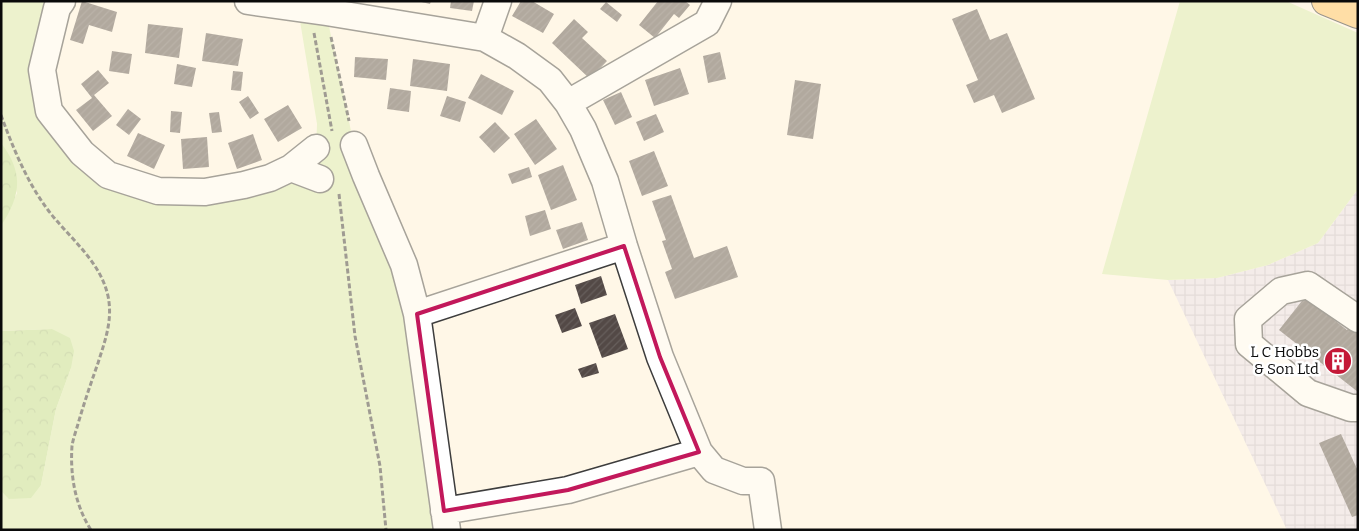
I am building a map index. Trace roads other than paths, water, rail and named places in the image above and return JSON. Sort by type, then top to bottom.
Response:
[{"type":"main road","points":[[1326,1],[1358,14]]},
{"type":"street","points":[[62,1],[57,8],[42,70],[49,111],[82,153],[108,175],[158,191],[205,192],[270,178],[334,143],[404,265],[417,314],[446,520],[568,490],[699,452]]},
{"type":"street","points":[[248,1],[320,8],[485,38],[517,56],[550,80],[568,103],[583,129],[605,182],[660,357],[699,452],[714,470],[743,481],[761,481],[768,530]]},
{"type":"street","points":[[485,38],[498,1]]},
{"type":"street","points":[[568,103],[707,23],[718,1]]},
{"type":"street","points":[[291,168],[329,182]]},
{"type":"street","points":[[417,314],[624,246]]},
{"type":"street","points":[[1358,319],[1308,285],[1282,291],[1248,318],[1249,344],[1308,393],[1351,408],[1358,408]]},
{"type":"place","name":"L C Hobbs & Son Ltd","points":[[1338,361]]}]
